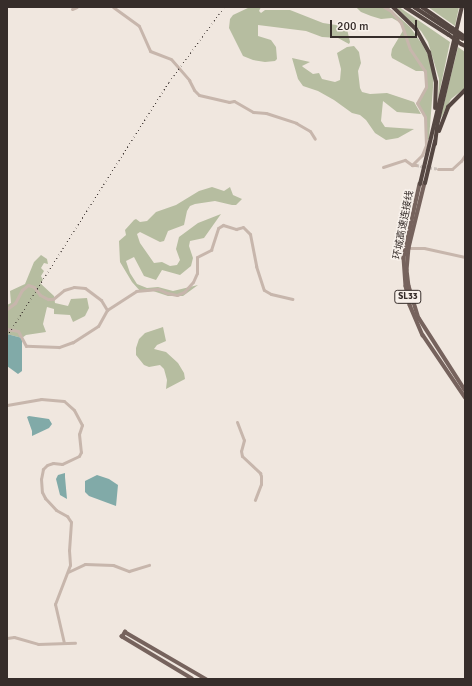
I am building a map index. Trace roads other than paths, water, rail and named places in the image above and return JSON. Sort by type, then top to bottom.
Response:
[{"type":"highway","points":[[393,7],[416,29],[429,52],[436,82],[435,123]]},
{"type":"highway","points":[[405,7],[451,31]]},
{"type":"highway","points":[[414,7],[464,40]]},
{"type":"highway","points":[[422,7],[464,40]]},
{"type":"highway","points":[[422,183],[463,7]]},
{"type":"highway","points":[[435,144],[438,122],[463,7]]},
{"type":"highway","points":[[422,183],[448,107],[465,90]]},
{"type":"main road","name":"环城高速连接线","points":[[422,183],[404,270],[410,305],[423,335],[465,397]]},
{"type":"main road","name":"环城高速连接线","points":[[408,248],[409,286],[419,318],[465,390]]},
{"type":"main road","points":[[192,679],[122,637],[125,632],[206,679]]},
{"type":"street","points":[[72,9],[77,7]]},
{"type":"street","points":[[113,7],[139,26],[150,51],[171,59],[189,80],[194,90],[199,95],[229,102],[234,101],[248,110],[266,113],[296,123],[310,131],[315,139]]},
{"type":"street","points":[[384,7],[391,11],[401,23],[410,49],[423,67],[426,76],[426,87],[417,103],[425,117],[426,145],[422,155],[412,165]]},
{"type":"street","points":[[438,170],[452,169],[465,155]]},
{"type":"street","points":[[383,168],[405,160],[412,165],[416,165]]},
{"type":"street","points":[[7,329],[18,331],[26,346],[59,347],[73,342],[98,326],[107,310],[136,291],[158,289],[177,295],[184,292],[193,282],[197,273],[197,257],[210,250],[218,228],[223,225],[236,229],[243,227],[250,234],[256,266],[264,290],[271,294],[292,299]]},
{"type":"street","points":[[408,248],[424,248],[465,256]]},
{"type":"street","points":[[7,309],[15,303],[22,290],[28,285],[34,287],[40,295],[48,299],[53,299],[64,290],[86,288],[101,300],[107,310]]},
{"type":"street","points":[[7,405],[41,399],[64,402],[74,410],[82,425],[79,434],[81,452],[79,456],[62,464],[53,463],[47,465],[43,469],[41,479],[42,492],[45,498],[56,510],[67,516],[71,522],[69,550],[70,565],[55,604],[64,642]]},
{"type":"street","points":[[237,422],[244,440],[241,451],[242,456],[260,473],[261,476],[261,484],[255,500]]},
{"type":"street","points":[[68,572],[85,564],[113,565],[129,571],[149,565]]},
{"type":"street","points":[[7,638],[14,637],[38,644],[64,642],[75,643]]},
{"type":"water","points":[[7,334],[22,338],[22,371],[18,374],[7,366]]},
{"type":"water","points":[[27,417],[49,419],[52,424],[49,428],[32,436],[32,431]]},
{"type":"water","points":[[65,473],[67,499],[60,495],[56,479],[58,475]]},
{"type":"water","points":[[97,475],[109,479],[118,485],[116,506],[89,496],[85,492],[85,481]]},
{"type":"tunnel","points":[[416,165],[438,169]]},
{"type":"railway","points":[[7,336],[169,82],[224,7]]}]
